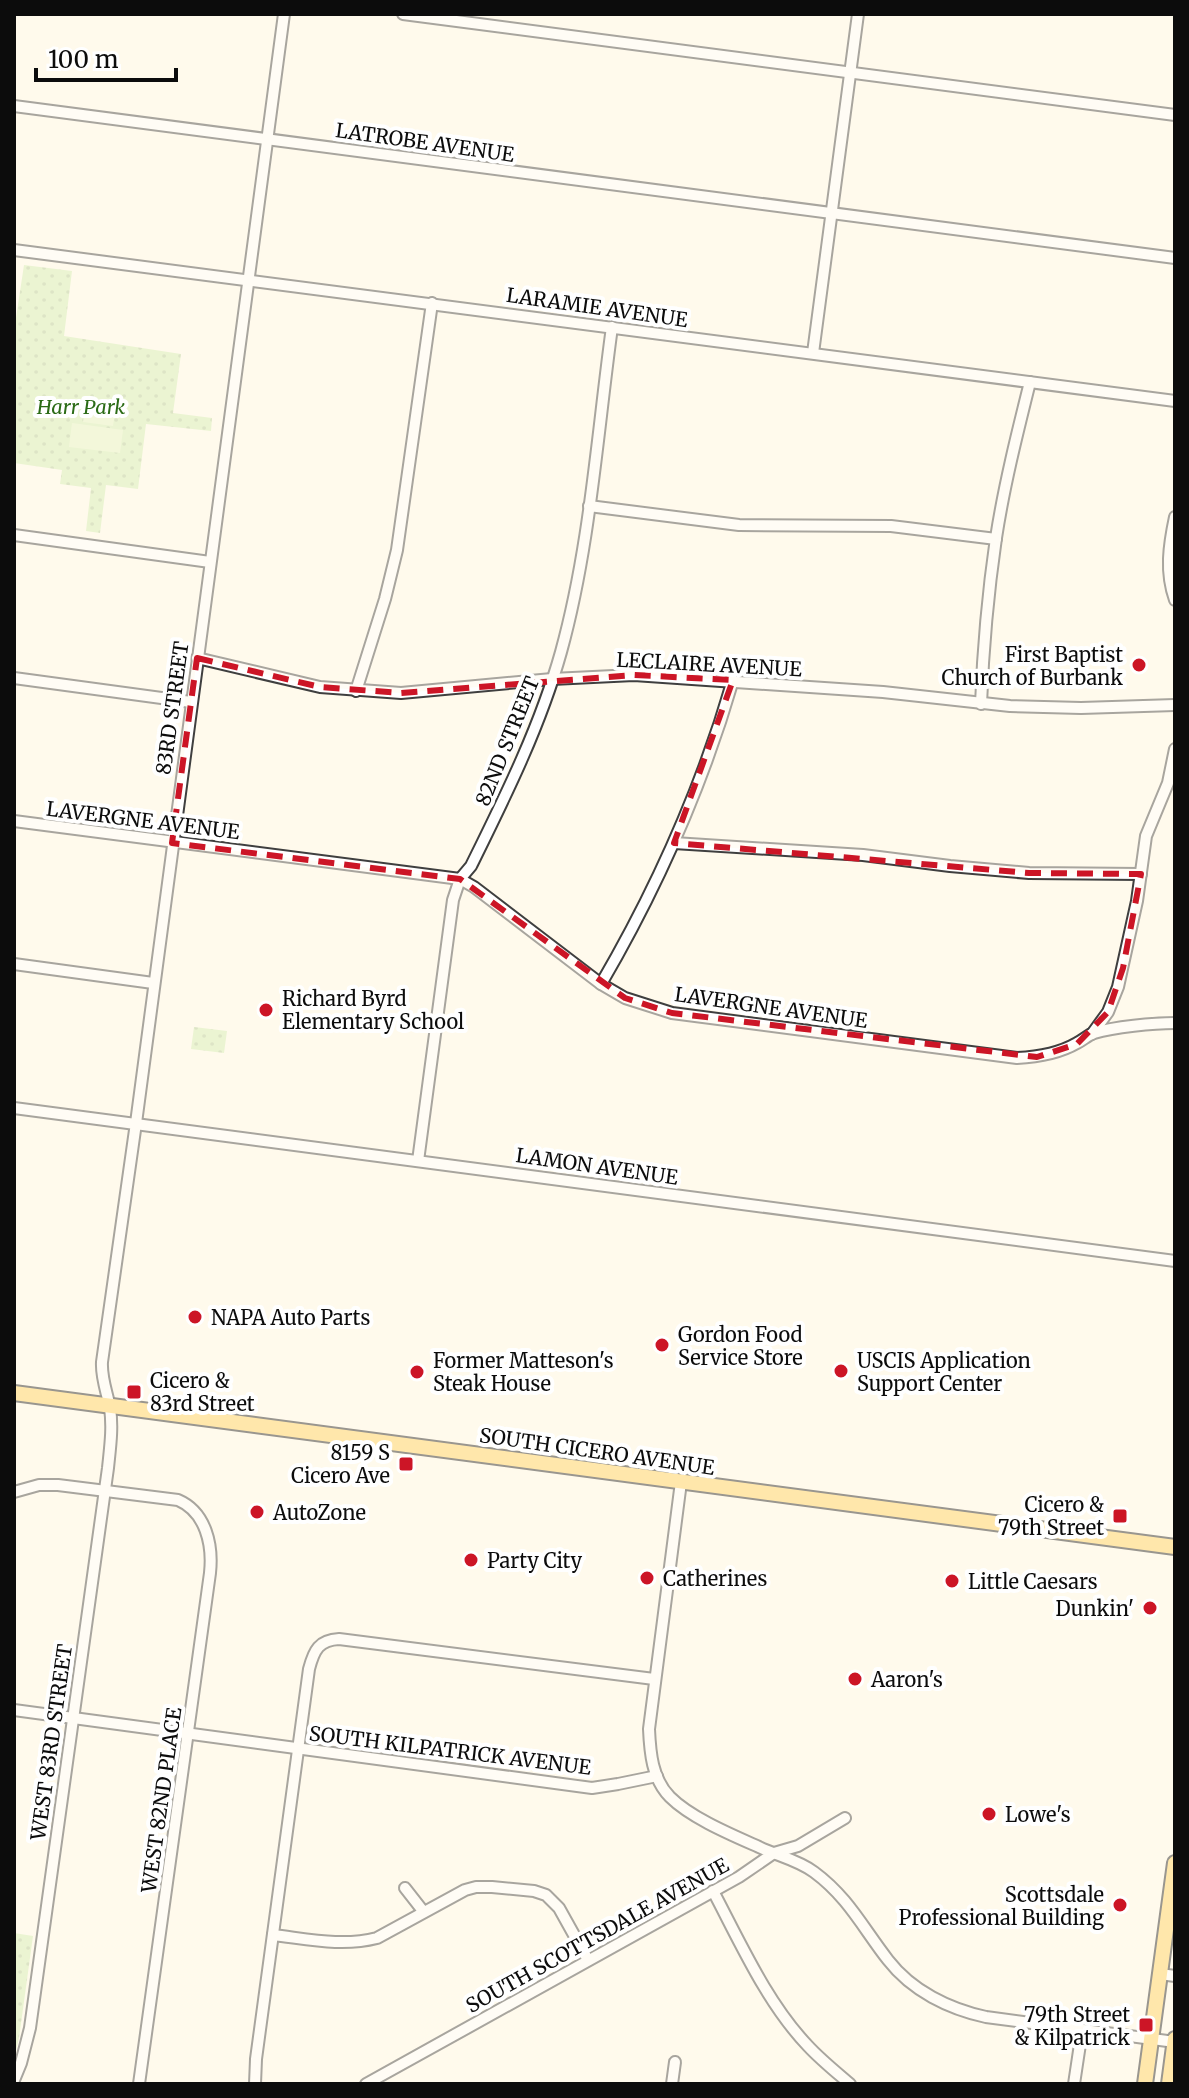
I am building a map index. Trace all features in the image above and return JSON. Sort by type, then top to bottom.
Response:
[{"type":"main road","name":"SOUTH CICERO AVENUE","points":[[14,1393],[1175,1547]]},
{"type":"main road","points":[[1145,2084],[1151,2039],[1167,1975],[1175,1863]]},
{"type":"main road","points":[[1169,2084],[1175,2040]]},
{"type":"street","name":"83RD STREET","points":[[109,1406],[102,1362],[284,14]]},
{"type":"street","points":[[403,14],[1175,115]]},
{"type":"street","points":[[813,353],[858,14]]},
{"type":"street","name":"LATROBE AVENUE","points":[[14,106],[1175,258]]},
{"type":"street","name":"LARAMIE AVENUE","points":[[14,250],[1175,401]]},
{"type":"street","points":[[356,691],[397,550],[432,303]]},
{"type":"street","name":"82ND STREET","points":[[418,1161],[453,900],[460,879],[471,866],[526,748],[552,679],[569,619],[589,506],[612,327]]},
{"type":"street","points":[[981,704],[996,539],[1030,382]]},
{"type":"street","points":[[589,506],[739,525],[891,526],[996,539]]},
{"type":"street","points":[[1175,517],[1168,556],[1175,600]]},
{"type":"street","points":[[14,535],[210,562]]},
{"type":"street","name":"LECLAIRE AVENUE","points":[[197,658],[320,687],[356,691],[401,693],[634,675],[883,692],[981,704],[1081,708],[1175,705]]},
{"type":"street","points":[[14,678],[191,702]]},
{"type":"street","points":[[601,984],[633,929],[674,843],[713,746],[733,680]]},
{"type":"street","points":[[1092,1034],[1108,1012],[1118,987],[1132,929],[1146,836],[1168,783],[1175,749]]},
{"type":"street","name":"LAVERGNE AVENUE","points":[[14,821],[460,879],[601,984],[625,998],[672,1013],[1017,1058],[1056,1053],[1092,1034],[1147,1024],[1175,1023]]},
{"type":"street","points":[[674,843],[863,855],[1029,873],[1141,874]]},
{"type":"street","points":[[14,964],[153,983]]},
{"type":"street","name":"LAMON AVENUE","points":[[14,1108],[1175,1261]]},
{"type":"street","name":"WEST 83RD STREET","points":[[14,2080],[30,2028],[105,1490],[112,1426],[109,1406]]},
{"type":"street","points":[[681,1482],[649,1729],[650,1745],[662,1788],[690,1812],[805,1865],[838,1891],[898,1971],[940,2001],[969,2014],[986,2017],[1175,2040]]},
{"type":"street","points":[[14,1492],[39,1485],[105,1490]]},
{"type":"street","name":"WEST 82ND PLACE","points":[[105,1490],[178,1500],[187,1504],[201,1522],[212,1555],[139,2084]]},
{"type":"street","points":[[255,2084],[309,1669],[316,1648],[330,1640],[350,1640],[654,1679]]},
{"type":"street","name":"SOUTH KILPATRICK AVENUE","points":[[14,1710],[592,1788],[657,1776]]},
{"type":"street","name":"SOUTH SCOTTSDALE AVENUE","points":[[366,2084],[713,1891],[774,1853],[798,1846],[845,1818]]},
{"type":"street","points":[[273,1935],[341,1944],[362,1942],[377,1938],[465,1890],[476,1887],[534,1891],[546,1895],[559,1908],[588,1960]]},
{"type":"street","points":[[405,1888],[423,1911]]},
{"type":"street","points":[[713,1891],[786,2019],[807,2045],[850,2084]]},
{"type":"street","points":[[1074,2084],[1082,2031]]},
{"type":"street","points":[[672,2084],[675,2062]]},
{"type":"highlighted area","points":[[197,658],[320,687],[401,693],[634,675],[733,680],[674,843],[1029,873],[1141,874],[1123,968],[1108,1012],[1077,1044],[1037,1057],[672,1013],[625,998],[460,879],[172,843]]},
{"type":"green space","name":"Harr Park","points":[[24,265],[72,271],[64,336],[181,354],[173,413],[212,418],[211,431],[146,424],[138,489],[106,485],[100,533],[86,531],[91,488],[60,484],[62,470],[14,463],[14,331]]},
{"type":"green space","points":[[86,401],[116,405],[113,426],[83,422]]},
{"type":"green space","points":[[72,423],[123,430],[120,453],[69,447]]},
{"type":"green space","points":[[194,1027],[227,1031],[224,1053],[191,1049]]},
{"type":"green space","points":[[14,1933],[33,1936],[14,2058]]},
{"type":"place","name":"First Baptist Church of Burbank","points":[[1139,665]]},
{"type":"place","name":"Richard Byrd Elementary School","points":[[266,1010]]},
{"type":"place","name":"NAPA Auto Parts","points":[[195,1317]]},
{"type":"place","name":"Gordon Food Service Store","points":[[662,1345]]},
{"type":"place","name":"USCIS Application Support Center","points":[[841,1371]]},
{"type":"place","name":"Former Matteson's Steak House","points":[[417,1372]]},
{"type":"place","name":"Cicero & 83rd Street","points":[[134,1392]]},
{"type":"place","name":"8159 S Cicero Ave","points":[[406,1464]]},
{"type":"place","name":"AutoZone","points":[[257,1512]]},
{"type":"place","name":"Cicero & 79th Street","points":[[1120,1516]]},
{"type":"place","name":"Party City","points":[[471,1560]]},
{"type":"place","name":"Catherines","points":[[647,1578]]},
{"type":"place","name":"Little Caesars","points":[[952,1581]]},
{"type":"place","name":"Dunkin'","points":[[1150,1608]]},
{"type":"place","name":"Aaron's","points":[[855,1679]]},
{"type":"place","name":"Lowe's","points":[[989,1814]]},
{"type":"place","name":"Scottsdale Professional Building","points":[[1120,1905]]},
{"type":"place","name":"79th Street & Kilpatrick","points":[[1146,2025]]}]
